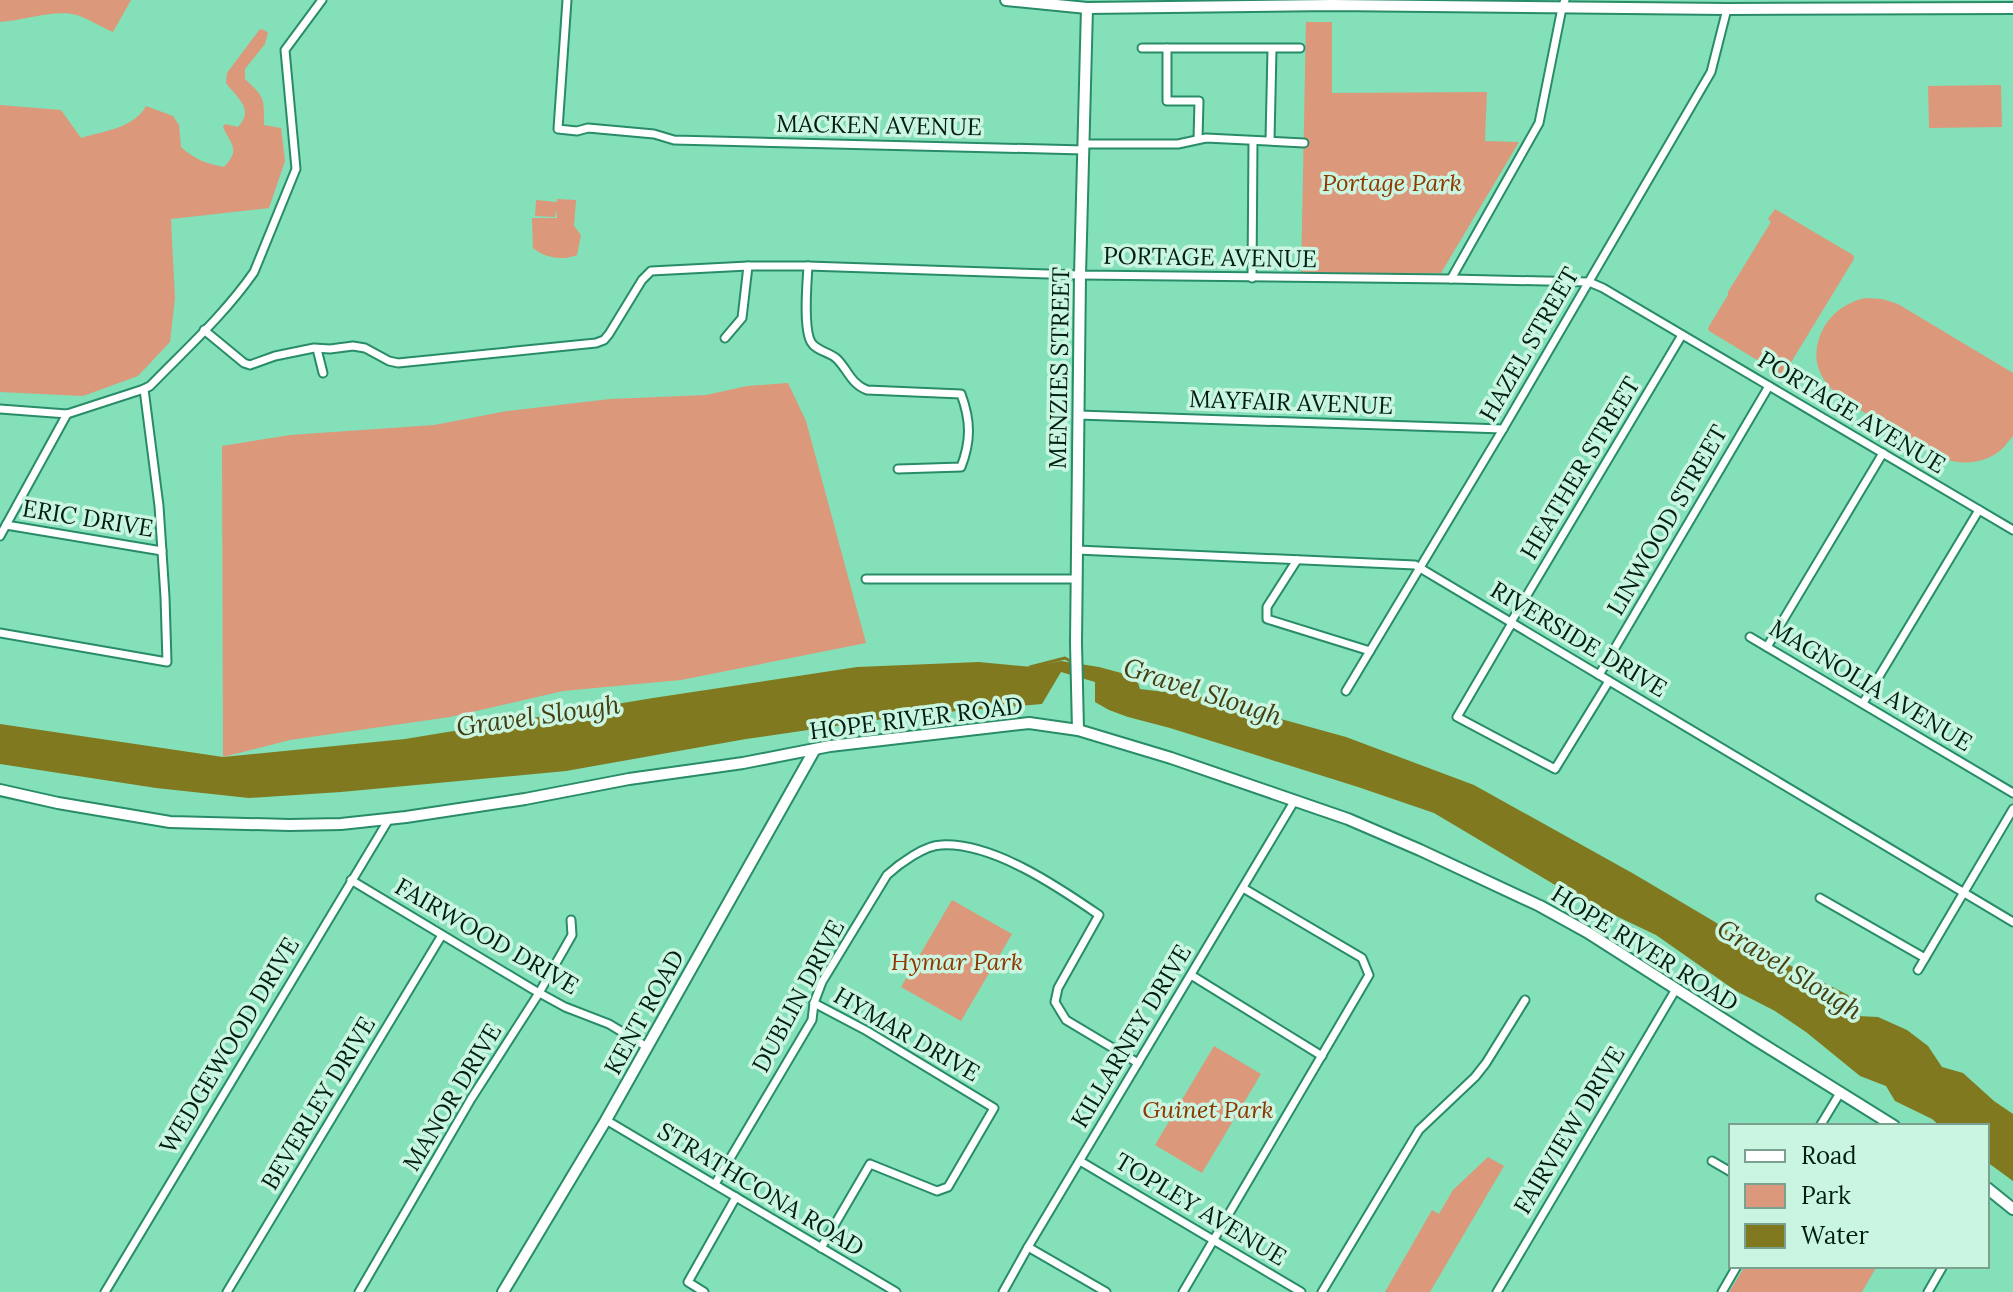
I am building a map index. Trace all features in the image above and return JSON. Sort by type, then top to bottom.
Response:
[{"type":"street","points":[[0,409],[67,414],[150,386],[245,286],[254,272],[296,169],[285,50],[322,0]]},
{"type":"street","name":"MACKEN AVENUE","points":[[567,0],[558,129],[577,131],[588,128],[654,134],[674,140],[1084,147],[1178,144],[1198,139],[1304,143]]},
{"type":"street","points":[[1006,0],[1052,2],[1087,8],[1310,3],[1564,4],[1727,9],[1796,4],[2013,8]]},
{"type":"street","points":[[1451,279],[1539,123],[1564,4]]},
{"type":"street","name":"MENZIES STREET","points":[[1078,730],[1078,415],[1087,8]]},
{"type":"street","name":"HAZEL STREET","points":[[1346,691],[1711,72],[1727,9]]},
{"type":"street","points":[[1142,48],[1300,48]]},
{"type":"street","points":[[1167,48],[1167,101],[1199,101],[1198,139]]},
{"type":"street","points":[[1270,140],[1272,49]]},
{"type":"street","points":[[1252,278],[1253,141]]},
{"type":"street","points":[[725,338],[742,318],[748,266]]},
{"type":"street","name":"PORTAGE AVENUE","points":[[204,330],[250,365],[275,356],[360,346],[398,363],[596,343],[609,334],[642,280],[651,271],[748,266],[1080,275],[1589,282],[2013,530]]},
{"type":"street","points":[[808,266],[807,321],[811,342],[836,357],[853,382],[867,390],[961,394],[968,411],[969,431],[968,448],[961,467],[898,469]]},
{"type":"street","name":"HEATHER STREET","points":[[1609,681],[1555,769],[1457,717],[1682,335]]},
{"type":"street","points":[[317,349],[323,373]]},
{"type":"street","name":"LINWOOD STREET","points":[[1599,675],[1769,386]]},
{"type":"street","points":[[0,633],[167,662],[159,506],[144,389]]},
{"type":"street","points":[[0,536],[67,414]]},
{"type":"street","name":"MAYFAIR AVENUE","points":[[1078,415],[1503,429]]},
{"type":"street","points":[[1767,647],[1883,453]]},
{"type":"street","points":[[1863,703],[1979,510]]},
{"type":"street","name":"ERIC DRIVE","points":[[6,525],[162,551]]},
{"type":"street","name":"RIVERSIDE DRIVE","points":[[1077,550],[1415,565],[2013,922]]},
{"type":"street","points":[[1297,560],[1267,607],[1267,619],[1370,651]]},
{"type":"street","points":[[866,579],[1077,579]]},
{"type":"street","name":"MAGNOLIA AVENUE","points":[[1750,637],[2013,793]]},
{"type":"street","name":"HOPE RIVER ROAD","points":[[0,790],[170,822],[341,824],[525,799],[815,749],[1029,723],[1078,730],[1171,758],[1348,819],[1540,906],[1587,932],[1891,1124]]},
{"type":"street","name":"KENT ROAD","points":[[503,1292],[606,1120],[815,749]]},
{"type":"street","name":"KILLARNEY DRIVE","points":[[1003,1292],[1295,800]]},
{"type":"street","points":[[1918,970],[2013,809]]},
{"type":"street","name":"WEDGEWOOD DRIVE","points":[[105,1292],[389,819]]},
{"type":"street","name":"DUBLIN DRIVE","points":[[715,1184],[812,1020],[822,982],[887,875],[899,863],[937,844],[974,847],[1018,865],[1099,915],[1058,988],[1055,1002],[1066,1020],[1138,1063]]},
{"type":"street","name":"FAIRWOOD DRIVE","points":[[351,880],[539,993],[609,1024],[647,1047]]},
{"type":"street","points":[[1183,1292],[1369,975],[1362,958],[1243,888]]},
{"type":"street","points":[[1820,898],[1925,958]]},
{"type":"street","name":"MANOR DRIVE","points":[[359,1292],[471,1099],[539,993],[572,935],[571,920]]},
{"type":"street","name":"BEVERLEY DRIVE","points":[[227,1292],[442,935]]},
{"type":"street","points":[[1191,975],[1322,1056]]},
{"type":"street","name":"FAIRVIEW DRIVE","points":[[1497,1292],[1676,989]]},
{"type":"street","points":[[1322,1292],[1419,1130],[1481,1070],[1525,1000]]},
{"type":"street","name":"HYMAR DRIVE","points":[[814,1003],[867,1031],[994,1108],[948,1187],[937,1191],[870,1164],[821,1248]]},
{"type":"street","points":[[1821,1124],[1840,1093]]},
{"type":"street","name":"STRATHCONA ROAD","points":[[606,1120],[896,1292]]},
{"type":"street","name":"TOPLEY AVENUE","points":[[1080,1161],[1301,1292]]},
{"type":"street","points":[[1712,1161],[1729,1171]]},
{"type":"street","points":[[1989,1192],[2013,1209]]},
{"type":"street","points":[[704,1292],[688,1282],[736,1197]]},
{"type":"street","points":[[1028,1247],[1106,1292]]},
{"type":"street","points":[[1722,1292],[1736,1268]]},
{"type":"street","points":[[1928,1292],[1942,1268]]},
{"type":"green space","points":[[0,0],[131,0],[113,32],[77,15],[68,14],[0,22]]},
{"type":"green space","name":"Portage Park","points":[[1306,22],[1332,22],[1332,93],[1487,92],[1485,141],[1519,142],[1441,273],[1301,275]]},
{"type":"green space","points":[[260,29],[268,33],[265,44],[245,69],[245,79],[262,99],[264,125],[281,128],[285,161],[269,208],[171,219],[175,298],[170,342],[138,376],[83,396],[0,392],[0,105],[61,110],[81,138],[126,124],[146,106],[173,116],[179,125],[181,147],[186,151],[201,160],[224,167],[233,151],[223,127],[225,124],[238,127],[245,115],[245,109],[226,83],[227,73]]},
{"type":"green space","points":[[2001,85],[2002,127],[1929,128],[1928,86]]},
{"type":"green space","points":[[557,199],[576,200],[574,226],[581,235],[577,255],[572,257],[548,256],[533,248],[532,218],[557,218],[556,209],[555,217],[535,216],[536,200],[557,202]]},
{"type":"green space","points":[[1775,209],[1853,255],[1854,259],[1790,364],[1793,367],[1787,378],[1708,328],[1771,222],[1768,219]]},
{"type":"green space","points":[[1865,298],[1898,304],[2013,373],[2013,436],[2005,446],[1991,457],[1975,462],[1941,458],[1856,407],[1831,388],[1817,364],[1822,331],[1839,310]]},
{"type":"green space","points":[[788,383],[806,421],[866,643],[681,680],[563,691],[450,717],[290,740],[223,757],[222,446],[290,435],[434,425],[507,411],[610,399],[706,395],[747,386]]},
{"type":"green space","name":"Hymar Park","points":[[952,900],[1012,934],[961,1021],[901,987]]},
{"type":"green space","name":"Guinet Park","points":[[1214,1046],[1261,1074],[1202,1173],[1155,1145]]},
{"type":"green space","points":[[1488,1157],[1504,1166],[1430,1292],[1385,1292],[1432,1210],[1439,1214],[1453,1190]]},
{"type":"green space","points":[[1744,1268],[1876,1268],[1862,1292],[1729,1292]]},
{"type":"water","points":[[1061,661],[1099,667],[1136,677],[1140,689],[1198,696],[1346,737],[1474,785],[1634,874],[1748,944],[1848,995],[1857,1016],[1878,1017],[1907,1030],[1928,1046],[1942,1067],[1963,1073],[2013,1114],[2013,1181],[1989,1163],[1989,1124],[1938,1124],[1895,1101],[1886,1086],[1860,1076],[1806,1032],[1775,1011],[1736,991],[1656,935],[1572,895],[1434,813],[1109,710],[1095,702],[1095,682],[1061,672],[1042,704],[911,715],[746,739],[566,771],[341,792],[249,798],[156,788],[0,764],[0,724],[223,757],[405,739],[857,667],[979,662],[1032,667]]},
{"type":"waterway","name":"Gravel Slough","points":[[1030,667],[1065,658],[1072,662]]}]
